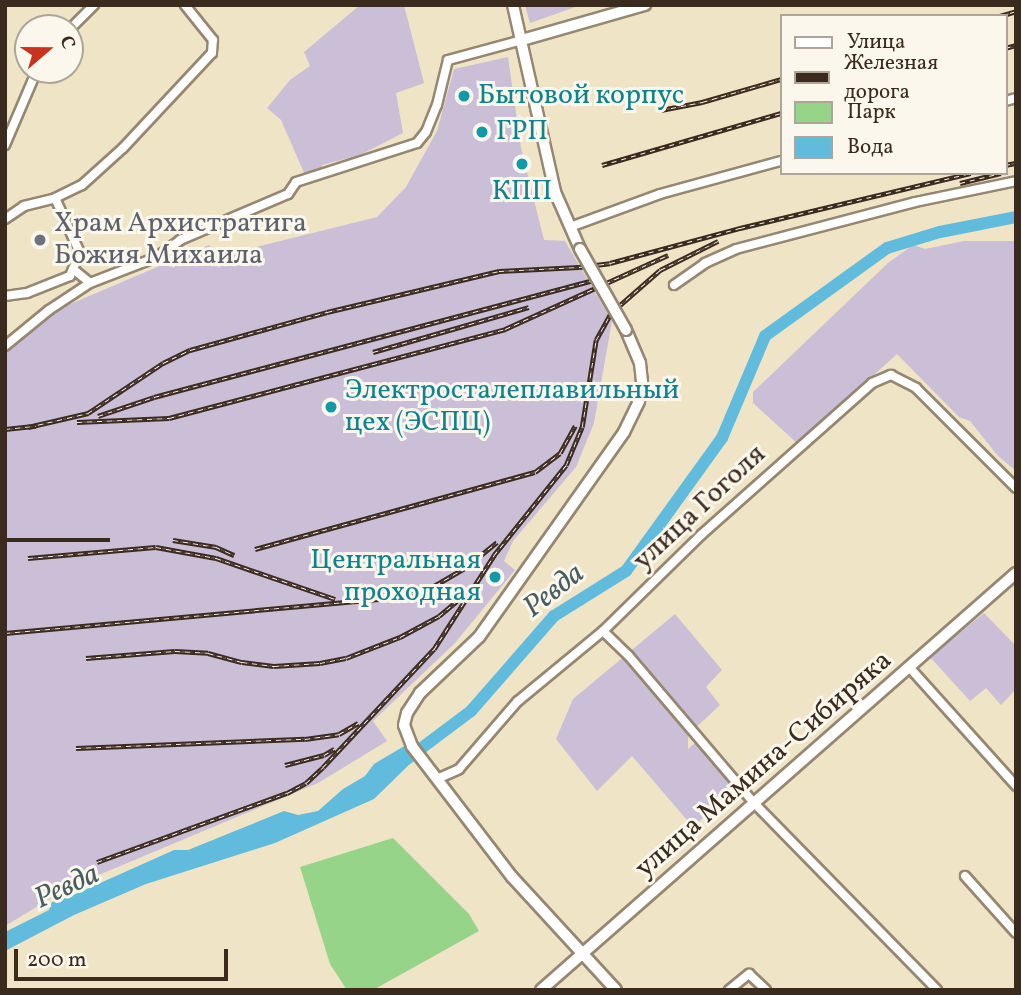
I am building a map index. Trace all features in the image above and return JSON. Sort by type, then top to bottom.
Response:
[{"type":"main road","points":[[513,5],[555,192],[580,249],[626,330],[642,373],[639,401],[631,420],[479,637],[420,693],[407,713],[405,734],[512,877],[616,990]]},
{"type":"main road","points":[[522,40],[645,5]]},
{"type":"main road","name":"улица Мамина-Сибиряка","points":[[541,990],[1016,573]]},
{"type":"street","points":[[5,219],[24,206],[55,198],[82,186],[123,148],[212,53],[213,40],[185,5]]},
{"type":"street","points":[[5,346],[49,310],[90,283],[157,257],[180,240],[288,194],[296,183],[417,143],[426,132],[437,105],[448,60],[522,40]]},
{"type":"street","points":[[5,145],[31,84]]},
{"type":"street","points":[[570,227],[660,194],[780,161]]},
{"type":"street","points":[[674,285],[705,263],[736,249],[915,201],[1016,181]]},
{"type":"street","points":[[5,296],[27,293],[70,276],[80,253],[55,198]]},
{"type":"street","points":[[73,269],[90,283]]},
{"type":"street","name":"улица Гоголя","points":[[434,775],[459,769],[518,701],[603,631],[701,535],[872,383],[891,375],[916,388],[1016,488]]},
{"type":"street","points":[[603,631],[628,655],[755,804],[937,990]]},
{"type":"street","points":[[909,667],[1016,786]]},
{"type":"street","points":[[965,876],[1016,933]]},
{"type":"street","points":[[729,990],[749,974],[766,990]]},
{"type":"shaded area","points":[[360,5],[404,5],[424,83],[396,93],[403,133],[360,155],[322,165],[322,169],[305,175],[281,120],[267,108],[290,80],[310,66],[304,52]]},
{"type":"shaded area","points":[[525,5],[581,5],[530,23]]},
{"type":"shaded area","points":[[508,57],[521,148],[544,240],[565,241],[612,321],[594,423],[576,467],[513,541],[504,561],[515,570],[455,643],[373,721],[387,741],[318,783],[70,887],[5,926],[5,353],[22,336],[68,305],[209,245],[220,256],[377,217],[406,187],[437,131],[454,69]]},
{"type":"shaded area","points":[[964,241],[1016,241],[1016,471],[998,456],[970,421],[959,417],[897,354],[798,444],[753,403],[753,392],[888,263],[913,245],[925,249]]},
{"type":"shaded area","points":[[984,613],[1016,646],[1016,689],[1001,705],[986,688],[970,701],[930,657]]},
{"type":"shaded area","points":[[675,614],[722,670],[706,687],[720,705],[688,735],[688,749],[697,741],[737,787],[693,827],[632,756],[597,791],[556,739],[573,699]]},
{"type":"green space","points":[[393,838],[469,914],[479,931],[373,990],[347,990],[330,964],[300,867]]},
{"type":"water","points":[[406,745],[416,758],[374,799],[275,843],[146,884],[74,915],[5,951],[5,932],[49,910],[52,902],[174,850],[188,850],[284,811],[298,815],[318,811],[343,789],[365,776],[374,764]]},
{"type":"waterway","name":"Ревда","points":[[407,759],[471,711],[554,616],[626,571],[722,438],[765,336],[887,248],[940,232],[1016,217]]},
{"type":"railway","points":[[1006,14],[1016,11]]},
{"type":"railway","points":[[1007,47],[1016,45]]},
{"type":"railway","points":[[661,110],[702,102],[780,79]]},
{"type":"railway","points":[[602,165],[780,113]]},
{"type":"railway","points":[[1007,165],[1016,163]]},
{"type":"railway","points":[[28,427],[88,413],[163,363],[190,350],[327,312],[499,271],[610,263],[740,228],[963,175]]},
{"type":"railway","points":[[960,183],[993,175]]},
{"type":"railway","points":[[97,862],[287,793],[306,783],[323,767],[434,649],[494,555],[566,465],[582,427],[596,340],[611,313],[660,270],[718,241]]},
{"type":"railway","points":[[77,422],[169,418],[505,329],[668,255]]},
{"type":"railway","points":[[98,416],[154,397],[594,280]]},
{"type":"railway","points":[[373,352],[529,307]]},
{"type":"railway","points":[[5,429],[36,426]]},
{"type":"railway","points":[[255,549],[535,472],[560,453],[575,426]]},
{"type":"railway","points":[[5,540],[110,540]]},
{"type":"railway","points":[[173,540],[216,547],[234,555]]},
{"type":"railway","points":[[5,633],[392,598],[427,590],[465,568],[497,542]]},
{"type":"railway","points":[[28,558],[156,547],[216,558],[335,599]]},
{"type":"railway","points":[[86,658],[175,651],[208,653],[242,662],[274,666],[320,663],[346,658],[400,637],[439,616],[457,601]]},
{"type":"railway","points":[[76,748],[305,739],[339,734],[358,723]]},
{"type":"railway","points":[[285,765],[324,755],[334,749]]},
{"type":"place","name":"Бытовой корпус","points":[[464,96]]},
{"type":"place","name":"ГРП","points":[[482,132]]},
{"type":"place","name":"КПП","points":[[522,164]]},
{"type":"place","name":"Храм Архистратига Божия Михаила","points":[[40,240]]},
{"type":"place","name":"Электросталеплавильный цех (ЭСПЦ)","points":[[331,407]]},
{"type":"place","name":"Центральная проходная","points":[[495,577]]}]
